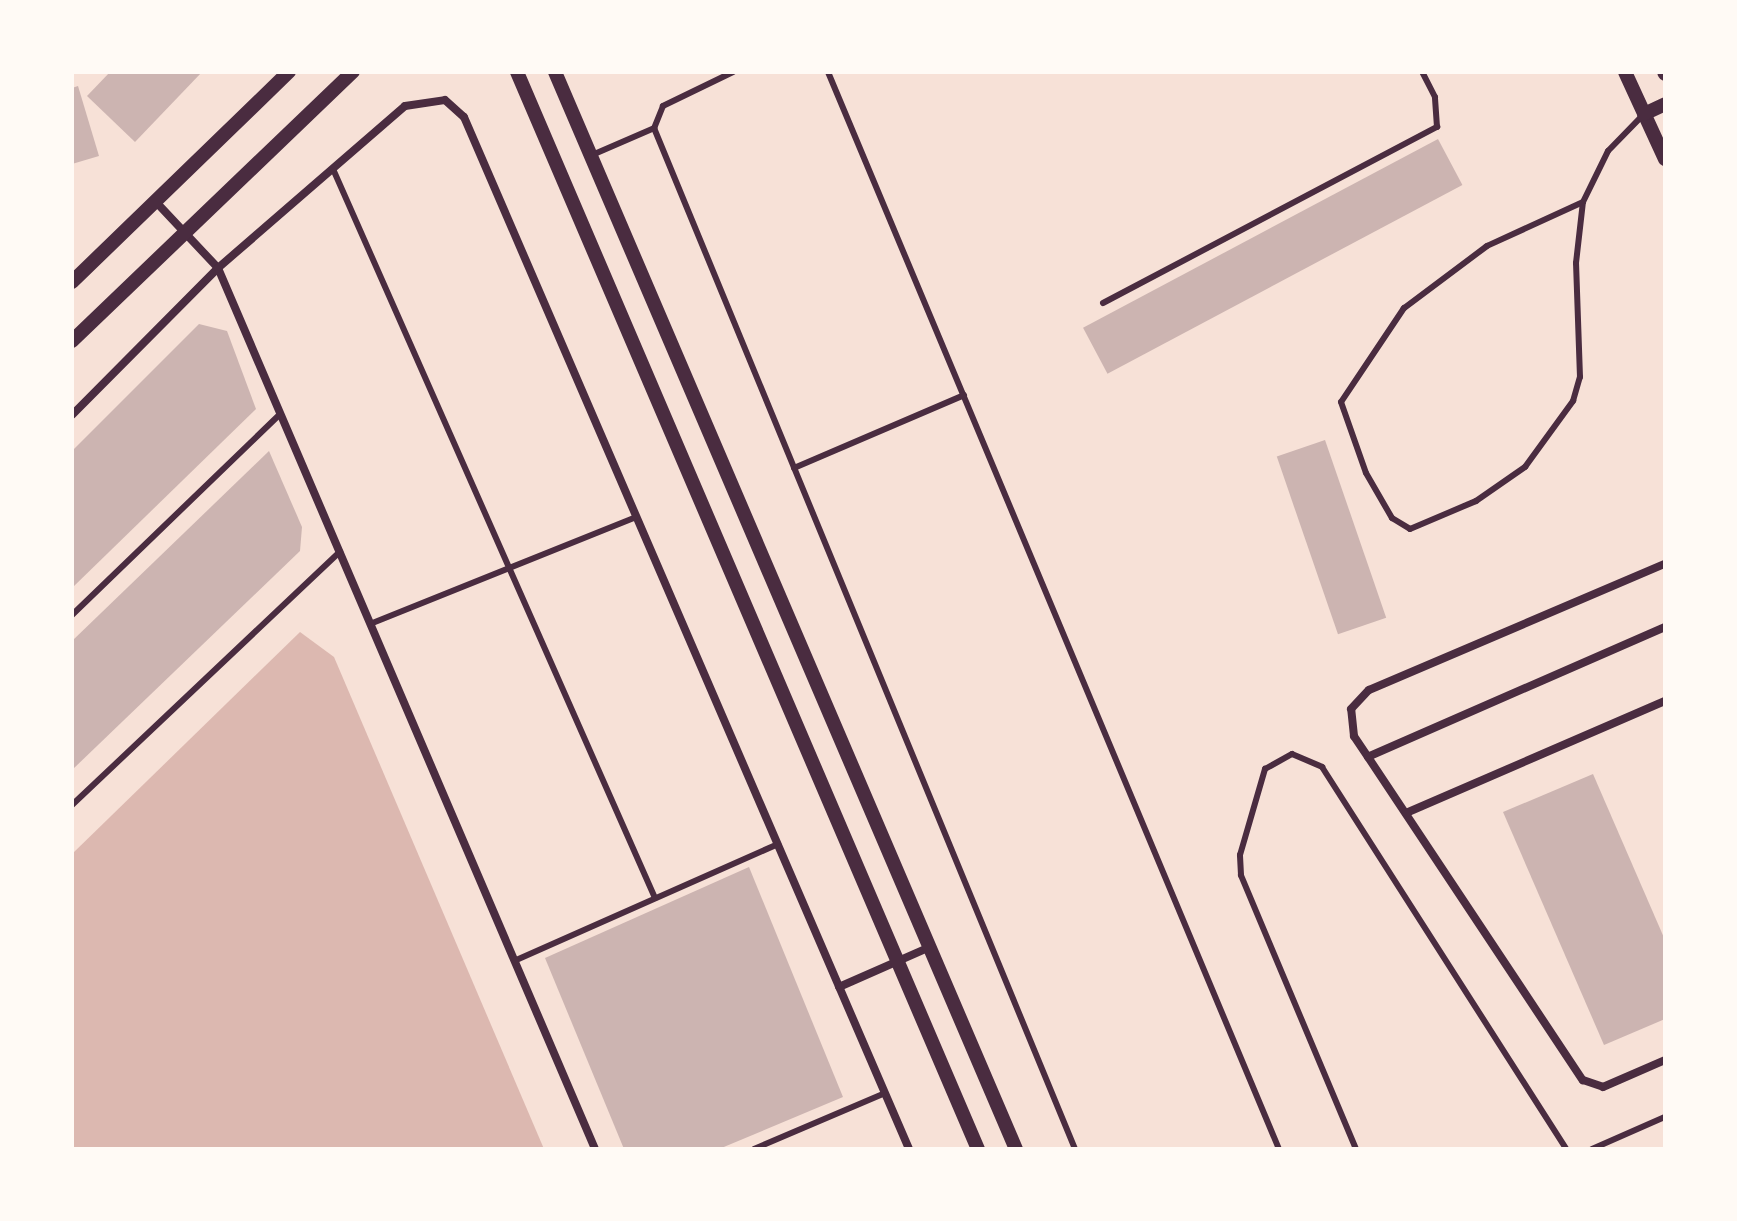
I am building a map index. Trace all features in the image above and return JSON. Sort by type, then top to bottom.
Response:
[{"type":"street","points":[[72,282],[289,72]]},
{"type":"street","points":[[72,341],[353,72]]},
{"type":"street","points":[[517,72],[978,1149]]},
{"type":"street","points":[[555,72],[1016,1149]]},
{"type":"street","points":[[1625,72],[1665,159]]},
{"type":"street","points":[[72,415],[218,268],[333,169],[419,98],[445,100],[464,117],[909,1149]]},
{"type":"street","points":[[1644,114],[1665,104]]},
{"type":"street","points":[[156,202],[218,268],[595,1149]]},
{"type":"street","points":[[1665,564],[1369,690],[1351,709],[1354,736],[1583,1080],[1603,1087],[1665,1060]]},
{"type":"street","points":[[1368,757],[1665,627]]},
{"type":"street","points":[[1406,813],[1665,701]]},
{"type":"street","points":[[839,987],[930,947]]},
{"type":"lane","points":[[592,155],[654,128],[663,106],[733,72]]},
{"type":"lane","points":[[828,72],[1279,1149]]},
{"type":"lane","points":[[1103,303],[1437,127],[1435,97],[1422,72]]},
{"type":"lane","points":[[1583,202],[1487,246],[1404,308],[1341,402],[1366,473],[1392,518],[1410,529],[1476,501],[1525,467],[1573,401],[1580,377],[1576,263],[1583,202],[1608,151],[1644,114]]},
{"type":"lane","points":[[654,128],[1075,1149]]},
{"type":"lane","points":[[333,169],[655,898]]},
{"type":"lane","points":[[794,468],[964,395]]},
{"type":"lane","points":[[72,615],[280,414]]},
{"type":"lane","points":[[370,624],[636,517]]},
{"type":"lane","points":[[72,805],[340,552]]},
{"type":"lane","points":[[1356,1149],[1241,875],[1265,769],[1292,754],[1322,767],[1566,1149]]},
{"type":"lane","points":[[514,961],[778,844]]},
{"type":"lane","points":[[757,1149],[885,1093]]},
{"type":"lane","points":[[1592,1149],[1665,1117]]},
{"type":"shaded area","points":[[300,632],[334,657],[544,1149],[72,1149],[72,854]]},
{"type":"building","points":[[110,72],[202,72],[135,142],[87,96]]},
{"type":"building","points":[[78,86],[99,156],[72,164],[72,88]]},
{"type":"building","points":[[1438,139],[1462,185],[1107,374],[1083,328]]},
{"type":"building","points":[[199,324],[227,331],[256,409],[72,588],[72,451]]},
{"type":"building","points":[[1325,440],[1386,618],[1338,634],[1277,457]]},
{"type":"building","points":[[269,451],[302,527],[300,551],[72,770],[72,641]]},
{"type":"building","points":[[1593,774],[1665,940],[1665,1019],[1604,1045],[1503,812]]},
{"type":"building","points":[[749,867],[843,1097],[719,1149],[624,1149],[545,958]]}]
